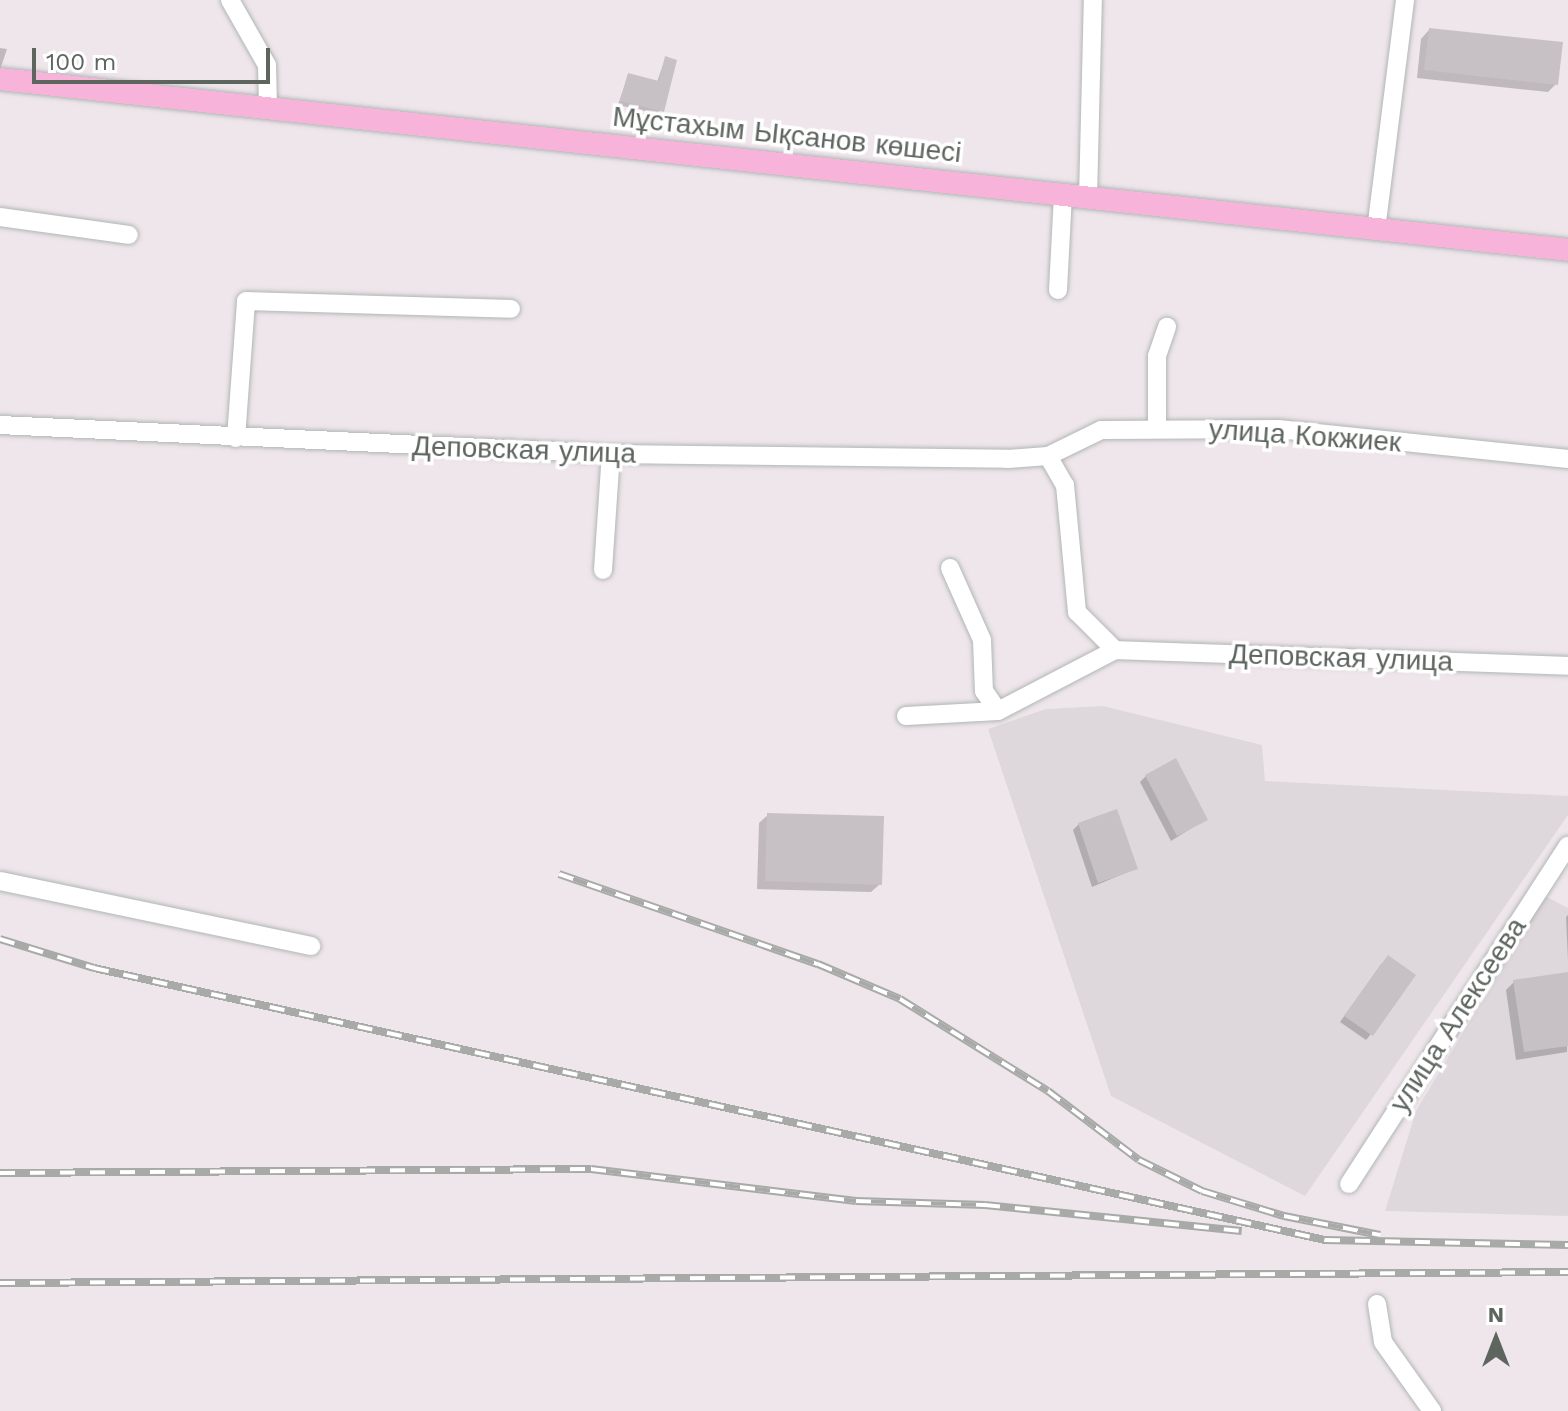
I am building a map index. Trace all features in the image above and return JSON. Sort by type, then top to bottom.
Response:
[{"type":"main road","name":"Мұстахым Ықсанов көшесі","points":[[0,79],[1568,250]]},
{"type":"street","points":[[230,0],[267,65],[268,106]]},
{"type":"street","points":[[1088,198],[1093,0]]},
{"type":"street","points":[[1376,230],[1405,0]]},
{"type":"street","points":[[1058,290],[1063,196]]},
{"type":"street","points":[[0,217],[129,235]]},
{"type":"street","points":[[236,438],[246,301],[511,309]]},
{"type":"street","points":[[1157,429],[1157,356],[1167,327]]},
{"type":"street","name":"Деповская улица","points":[[0,425],[611,454],[1048,456]]},
{"type":"street","name":"улица Кокжиек","points":[[1048,456],[1101,430],[1278,429],[1568,459]]},
{"type":"street","points":[[603,570],[611,454]]},
{"type":"street","points":[[906,716],[998,711],[1115,650],[1077,612],[1065,485],[1048,456]]},
{"type":"street","points":[[950,568],[982,640],[984,691],[998,711]]},
{"type":"street","name":"Деповская улица","points":[[1115,650],[1568,666]]},
{"type":"street","name":"улица Алексеева","points":[[1349,1184],[1568,846]]},
{"type":"street","points":[[0,881],[311,946]]},
{"type":"street","points":[[1377,1304],[1383,1342],[1432,1411]]},
{"type":"shaded area","points":[[1103,706],[1262,745],[1265,781],[1568,796],[1568,815],[1305,1196],[1111,1096],[988,729],[1046,709]]},
{"type":"shaded area","points":[[1545,896],[1568,908],[1568,1216],[1385,1211],[1416,1111]]},
{"type":"building","points":[[1429,28],[1563,42],[1558,85],[1424,70]]},
{"type":"building","points":[[665,56],[677,60],[664,112],[620,101],[628,73],[659,81]]},
{"type":"building","points":[[1176,758],[1208,820],[1177,836],[1145,775]]},
{"type":"building","points":[[1117,809],[1138,869],[1098,883],[1078,823]]},
{"type":"building","points":[[767,813],[884,816],[882,885],[765,881]]},
{"type":"building","points":[[1388,955],[1416,975],[1373,1036],[1344,1016]]},
{"type":"building","points":[[1568,972],[1568,1046],[1524,1052],[1513,980]]},
{"type":"railway","points":[[559,874],[818,964],[900,999],[1048,1091],[1139,1160],[1202,1191],[1284,1216],[1380,1235]]},
{"type":"railway","points":[[0,939],[94,968],[1325,1240],[1568,1245]]},
{"type":"railway","points":[[0,1173],[591,1169],[856,1201],[985,1205],[1242,1231]]},
{"type":"railway","points":[[0,1283],[1568,1272]]}]
